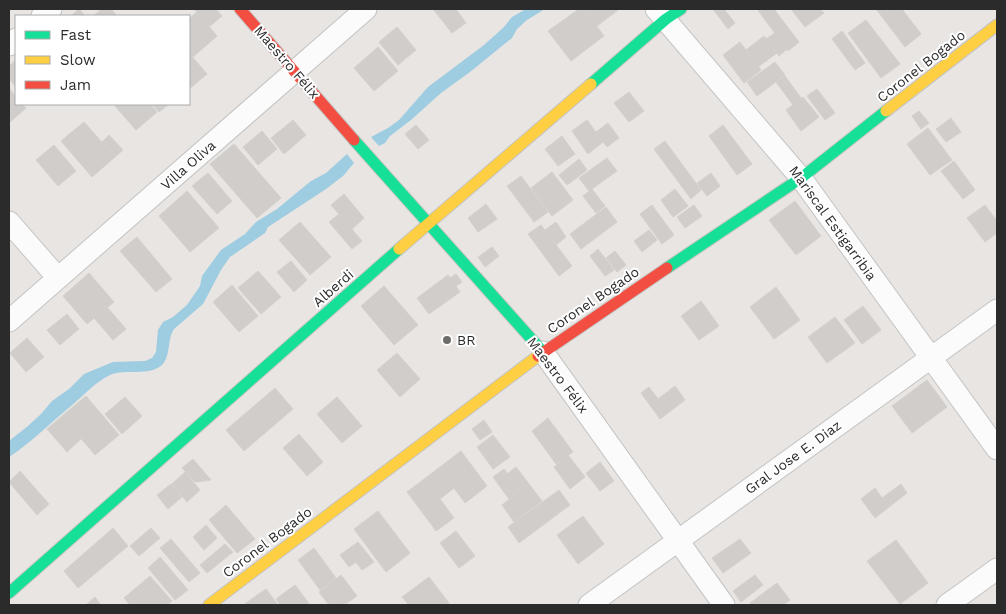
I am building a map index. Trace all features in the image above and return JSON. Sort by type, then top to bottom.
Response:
[{"type":"street","name":"Maestro Félix","points":[[240,9],[543,352],[724,605]]},
{"type":"street","name":"Villa Oliva","points":[[9,321],[366,9]]},
{"type":"street","name":"Mariscal Estigarribia","points":[[668,12],[801,178],[997,449]]},
{"type":"street","name":"Alberdi","points":[[9,593],[668,12]]},
{"type":"street","name":"Coronel Bogado","points":[[211,604],[543,352],[801,178],[997,25]]},
{"type":"street","points":[[9,222],[58,278]]},
{"type":"street","name":"Gral Jose E. Diaz","points":[[589,605],[997,310]]},
{"type":"street","points":[[947,605],[997,569]]},
{"type":"water","points":[[526,9],[545,9],[527,20],[517,29],[512,38],[441,93],[390,136],[385,143],[379,146],[371,137],[399,120],[428,87],[484,45],[512,17]]},
{"type":"water","points":[[347,154],[354,163],[343,176],[268,227],[265,233],[230,257],[203,304],[174,329],[170,338],[167,357],[162,365],[150,371],[116,373],[99,381],[33,439],[9,457],[9,441],[84,374],[113,362],[145,361],[152,358],[156,352],[158,330],[163,322],[173,317],[187,305],[200,286],[202,276],[221,250],[245,234],[256,222],[277,209],[311,181],[326,173]]},
{"type":"building","points":[[79,9],[84,15],[72,15]]},
{"type":"building","points":[[102,9],[111,9],[116,15],[94,15]]},
{"type":"building","points":[[196,9],[216,9],[222,16],[209,27]]},
{"type":"building","points":[[433,9],[456,9],[466,23],[452,33]]},
{"type":"building","points":[[579,9],[584,9],[604,36],[571,61],[548,31]]},
{"type":"building","points":[[584,9],[618,9],[618,10],[597,26]]},
{"type":"building","points":[[713,9],[724,9],[735,23],[728,29]]},
{"type":"building","points":[[757,9],[774,9],[799,42],[788,51]]},
{"type":"building","points":[[791,9],[820,9],[824,13],[805,27]]},
{"type":"building","points":[[876,9],[902,9],[921,34],[905,47]]},
{"type":"building","points":[[197,12],[217,36],[193,57],[190,54],[190,18]]},
{"type":"building","points":[[866,20],[900,64],[881,78],[848,33]]},
{"type":"building","points":[[397,27],[416,50],[398,65],[379,42]]},
{"type":"building","points":[[842,31],[865,63],[855,70],[832,39]]},
{"type":"building","points":[[775,33],[787,49],[779,56],[766,39]]},
{"type":"building","points":[[764,36],[777,53],[758,67],[746,50]]},
{"type":"building","points":[[740,42],[761,70],[744,83],[723,55]]},
{"type":"building","points":[[378,47],[398,71],[374,91],[354,68]]},
{"type":"building","points":[[190,54],[207,74],[190,88]]},
{"type":"building","points":[[15,61],[15,86],[9,79],[9,66]]},
{"type":"building","points":[[775,62],[785,75],[757,96],[747,82]]},
{"type":"building","points":[[785,76],[801,98],[793,105],[776,82]]},
{"type":"building","points":[[9,88],[15,96],[15,105],[23,105],[26,108],[9,123]]},
{"type":"building","points":[[817,89],[835,113],[825,120],[807,96]]},
{"type":"building","points":[[629,92],[644,111],[629,122],[614,103]]},
{"type":"building","points":[[803,97],[819,117],[801,131],[786,110]]},
{"type":"building","points":[[151,105],[157,112],[136,130],[115,106]]},
{"type":"building","points":[[153,105],[168,105],[159,112]]},
{"type":"building","points":[[919,111],[929,123],[921,129],[912,116]]},
{"type":"building","points":[[951,118],[961,132],[946,142],[936,129]]},
{"type":"building","points":[[293,120],[306,135],[284,154],[271,138]]},
{"type":"building","points":[[587,120],[603,142],[588,154],[572,131]]},
{"type":"building","points":[[84,122],[115,157],[92,177],[61,141]]},
{"type":"building","points":[[608,123],[619,138],[607,147],[596,132]]},
{"type":"building","points":[[416,125],[429,140],[418,149],[405,134]]},
{"type":"building","points":[[723,125],[752,164],[737,175],[709,136]]},
{"type":"building","points":[[928,128],[952,160],[930,175],[907,144]]},
{"type":"building","points":[[262,131],[277,149],[258,165],[243,147]]},
{"type":"building","points":[[109,135],[123,150],[115,157],[102,142]]},
{"type":"building","points":[[562,136],[575,154],[558,166],[545,149]]},
{"type":"building","points":[[665,141],[701,190],[691,199],[654,149]]},
{"type":"building","points":[[234,144],[281,198],[257,218],[210,164]]},
{"type":"building","points":[[54,145],[76,171],[58,186],[36,160]]},
{"type":"building","points":[[607,158],[617,171],[589,191],[579,178]]},
{"type":"building","points":[[579,159],[587,170],[567,185],[559,175]]},
{"type":"building","points":[[954,161],[975,190],[963,199],[941,171]]},
{"type":"building","points":[[552,172],[573,200],[552,216],[531,188]]},
{"type":"building","points":[[208,173],[232,201],[217,214],[192,186]]},
{"type":"building","points":[[711,173],[720,186],[707,196],[697,183]]},
{"type":"building","points":[[521,176],[548,212],[534,222],[507,186]]},
{"type":"building","points":[[592,189],[605,206],[596,213],[583,196]]},
{"type":"building","points":[[675,189],[688,206],[673,217],[661,200]]},
{"type":"building","points":[[187,191],[219,228],[190,252],[159,216]]},
{"type":"building","points":[[344,194],[364,218],[352,229],[331,205]]},
{"type":"building","points":[[795,201],[821,236],[796,255],[769,220]]},
{"type":"building","points":[[486,204],[497,219],[478,232],[468,218]]},
{"type":"building","points":[[652,205],[674,235],[662,244],[640,214]]},
{"type":"building","points":[[694,205],[702,216],[685,228],[677,217]]},
{"type":"building","points":[[985,205],[997,221],[997,233],[985,242],[967,218]]},
{"type":"building","points":[[606,207],[617,222],[581,249],[570,234]]},
{"type":"building","points":[[339,214],[362,241],[352,249],[329,222]]},
{"type":"building","points":[[300,222],[331,257],[310,275],[279,240]]},
{"type":"building","points":[[556,222],[566,237],[556,245],[545,230]]},
{"type":"building","points":[[541,225],[572,266],[559,276],[528,234]]},
{"type":"building","points":[[649,230],[657,240],[642,252],[634,241]]},
{"type":"building","points":[[137,237],[172,279],[156,292],[120,251]]},
{"type":"building","points":[[492,247],[499,256],[485,267],[478,257]]},
{"type":"building","points":[[598,249],[614,270],[605,276],[590,256]]},
{"type":"building","points":[[615,251],[626,265],[617,272],[606,258]]},
{"type":"building","points":[[291,261],[307,280],[294,292],[277,272]]},
{"type":"building","points":[[258,271],[281,297],[261,314],[238,288]]},
{"type":"building","points":[[89,273],[114,302],[87,324],[63,296]]},
{"type":"building","points":[[456,274],[462,282],[456,286],[450,278]]},
{"type":"building","points":[[448,275],[460,292],[429,314],[417,298]]},
{"type":"building","points":[[232,285],[258,316],[239,332],[213,302]]},
{"type":"building","points":[[384,286],[418,325],[394,345],[361,306]]},
{"type":"building","points":[[776,287],[800,320],[774,339],[750,307]]},
{"type":"building","points":[[701,301],[719,326],[699,340],[681,316]]},
{"type":"building","points":[[863,306],[881,330],[862,344],[844,320]]},
{"type":"building","points":[[107,307],[126,329],[113,340],[94,318]]},
{"type":"building","points":[[67,314],[79,329],[60,345],[47,330]]},
{"type":"building","points":[[835,317],[855,343],[827,363],[808,337]]},
{"type":"building","points":[[27,338],[44,357],[26,372],[10,353]]},
{"type":"building","points":[[397,353],[420,379],[400,397],[377,370]]},
{"type":"building","points":[[927,380],[947,407],[912,433],[892,406]]},
{"type":"building","points":[[675,386],[685,400],[660,419],[641,393],[649,387],[658,399]]},
{"type":"building","points":[[275,388],[293,409],[244,451],[226,430]]},
{"type":"building","points":[[86,396],[119,435],[95,455],[62,416]]},
{"type":"building","points":[[125,397],[142,416],[122,434],[105,414]]},
{"type":"building","points":[[337,397],[362,426],[342,443],[317,414]]},
{"type":"building","points":[[62,416],[81,439],[67,452],[47,429]]},
{"type":"building","points":[[548,418],[573,452],[556,464],[532,431]]},
{"type":"building","points":[[484,420],[492,432],[480,440],[472,429]]},
{"type":"building","points":[[299,434],[323,462],[307,476],[283,448]]},
{"type":"building","points":[[493,435],[510,457],[493,469],[477,447]]},
{"type":"building","points":[[461,451],[487,486],[465,503],[454,488],[440,499],[454,518],[436,531],[407,492]]},
{"type":"building","points":[[568,455],[585,477],[570,489],[554,467]]},
{"type":"building","points":[[193,459],[211,480],[195,482],[182,468]]},
{"type":"building","points":[[600,462],[614,481],[600,491],[586,473]]},
{"type":"building","points":[[516,467],[529,484],[520,491],[507,474]]},
{"type":"building","points":[[504,469],[520,491],[509,499],[493,477]]},
{"type":"building","points":[[20,471],[49,504],[37,515],[9,482]]},
{"type":"building","points":[[185,472],[200,490],[187,502],[172,484]]},
{"type":"building","points":[[171,484],[182,497],[168,509],[157,495]]},
{"type":"building","points":[[529,484],[542,501],[514,522],[502,505]]},
{"type":"building","points":[[901,484],[907,493],[875,518],[861,499],[875,488],[882,498]]},
{"type":"building","points":[[559,490],[570,505],[519,543],[508,527]]},
{"type":"building","points":[[226,505],[255,539],[237,553],[209,520]]},
{"type":"building","points":[[378,511],[410,553],[386,572],[354,529]]},
{"type":"building","points":[[583,516],[604,544],[578,564],[557,535]]},
{"type":"building","points":[[206,525],[217,538],[204,550],[193,537]]},
{"type":"building","points":[[113,528],[128,546],[78,588],[64,571]]},
{"type":"building","points":[[151,528],[160,538],[139,556],[130,546]]},
{"type":"building","points":[[456,531],[475,556],[459,568],[440,543]]},
{"type":"building","points":[[171,539],[200,573],[189,582],[160,548]]},
{"type":"building","points":[[740,539],[751,553],[723,573],[712,558]]},
{"type":"building","points":[[896,540],[928,583],[900,604],[867,561]]},
{"type":"building","points":[[358,542],[374,562],[362,570],[356,562],[349,567],[340,555]]},
{"type":"building","points":[[225,544],[233,552],[207,573],[200,565]]},
{"type":"building","points":[[314,548],[336,578],[320,590],[298,560]]},
{"type":"building","points":[[160,557],[188,590],[175,600],[148,568]]},
{"type":"building","points":[[341,575],[357,596],[344,605],[329,605],[319,592]]},
{"type":"building","points":[[755,575],[763,585],[741,602],[733,591]]},
{"type":"building","points":[[150,576],[172,601],[167,605],[130,605],[124,598]]},
{"type":"building","points":[[429,577],[449,603],[446,605],[409,605],[402,597]]},
{"type":"building","points":[[777,583],[790,600],[783,605],[752,605],[750,603]]},
{"type":"building","points":[[295,585],[310,605],[280,605],[276,599]]},
{"type":"building","points":[[266,589],[278,605],[243,605]]},
{"type":"building","points":[[95,597],[101,605],[87,604]]},
{"type":"traffic: fast","points":[[591,84],[666,19],[681,9]]},
{"type":"traffic: fast","points":[[667,268],[801,178],[886,111]]},
{"type":"traffic: fast","points":[[354,140],[543,352]]},
{"type":"traffic: fast","points":[[9,593],[399,249]]},
{"type":"traffic: slow","points":[[886,111],[997,25]]},
{"type":"traffic: slow","points":[[399,249],[591,84]]},
{"type":"traffic: slow","points":[[209,605],[538,356]]},
{"type":"traffic: jam","points":[[240,9],[354,140]]},
{"type":"traffic: jam","points":[[538,356],[667,268]]},
{"type":"place","name":"BR","points":[[447,340]]}]
